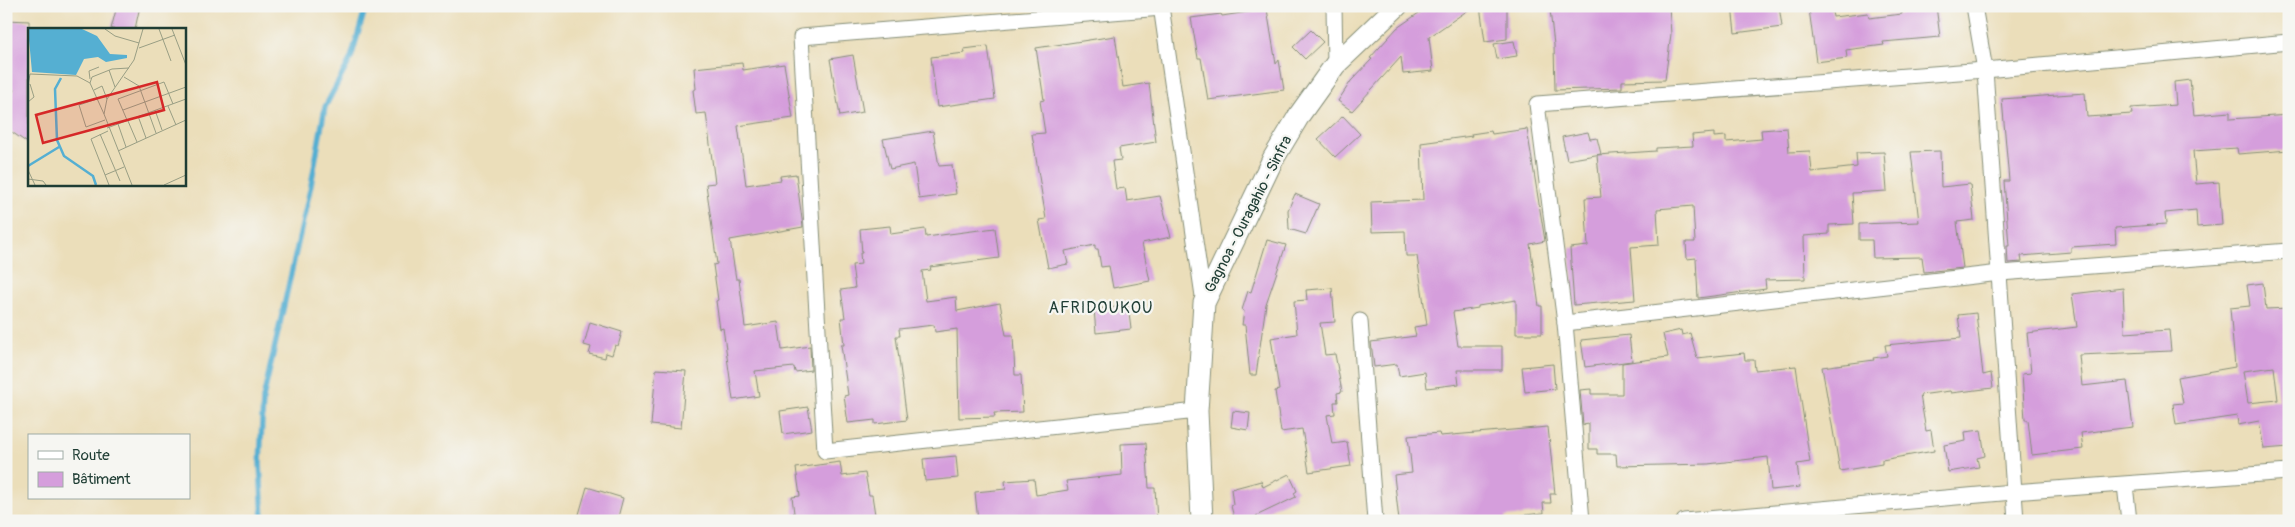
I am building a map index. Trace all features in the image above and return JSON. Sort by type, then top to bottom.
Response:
[{"type":"main road","name":"Gagnoa - Ouragahio - Sinfra","points":[[1202,521],[1197,411],[1204,303],[1273,159],[1300,114],[1335,65],[1396,6]]},
{"type":"street","points":[[1334,6],[1335,65]]},
{"type":"street","points":[[1974,6],[1985,70],[2016,521]]},
{"type":"street","points":[[1197,411],[825,451],[802,37],[1162,7],[1204,303]]},
{"type":"street","points":[[1582,521],[1565,322],[1537,104],[1985,70],[2289,42]]},
{"type":"street","points":[[1565,322],[2000,273],[2289,251]]},
{"type":"street","points":[[1360,321],[1375,521]]},
{"type":"street","points":[[1684,521],[1811,515],[2013,492],[2289,472]]},
{"type":"street","points":[[2125,485],[2130,521]]},
{"type":"building","points":[[117,6],[140,6],[135,28],[111,28]]},
{"type":"building","points":[[1429,6],[1474,6],[1429,37],[1433,71],[1403,74],[1401,57],[1352,111],[1338,101],[1351,81],[1397,28]]},
{"type":"building","points":[[1480,6],[1507,6],[1507,39],[1485,42]]},
{"type":"building","points":[[1596,6],[1669,6],[1671,34],[1665,80],[1622,81],[1622,88],[1555,90],[1554,45],[1550,10]]},
{"type":"building","points":[[1732,6],[1779,6],[1782,27],[1735,33]]},
{"type":"building","points":[[1831,6],[1833,17],[1868,13],[1869,18],[1902,14],[1901,6],[1936,6],[1940,37],[1883,42],[1884,45],[1846,50],[1847,58],[1816,62],[1809,9]]},
{"type":"building","points":[[1267,9],[1276,64],[1279,60],[1284,90],[1208,100],[1201,58],[1198,58],[1191,18],[1221,14],[1222,16]]},
{"type":"building","points":[[6,20],[29,21],[28,143],[6,128],[6,102],[14,90],[6,85]]},
{"type":"building","points":[[1311,30],[1323,42],[1305,59],[1293,47]]},
{"type":"building","points":[[1115,36],[1123,87],[1149,83],[1156,142],[1119,148],[1121,160],[1112,161],[1116,189],[1125,188],[1127,201],[1160,196],[1171,237],[1142,243],[1150,281],[1113,288],[1109,266],[1101,267],[1098,249],[1095,249],[1095,245],[1065,251],[1068,264],[1048,268],[1039,220],[1046,219],[1032,134],[1045,133],[1040,101],[1044,100],[1036,48]]},
{"type":"building","points":[[1514,41],[1517,56],[1497,59],[1494,44]]},
{"type":"building","points":[[988,46],[995,99],[937,107],[931,57],[965,53],[964,49]]},
{"type":"building","points":[[853,55],[863,112],[840,116],[830,59]]},
{"type":"building","points":[[742,63],[743,70],[784,64],[793,118],[738,126],[746,185],[781,180],[780,176],[796,174],[803,227],[730,240],[736,279],[739,279],[745,327],[778,322],[782,350],[810,346],[811,370],[795,372],[794,367],[755,371],[759,396],[733,400],[723,328],[720,329],[716,301],[718,300],[713,265],[717,264],[706,184],[715,183],[706,113],[696,114],[693,90],[696,89],[694,68]]},
{"type":"building","points":[[2190,80],[2194,115],[2230,112],[2230,119],[2289,115],[2289,150],[2238,154],[2237,148],[2193,151],[2196,184],[2219,182],[2222,225],[2197,227],[2196,210],[2165,213],[2166,224],[2115,228],[2116,244],[2071,247],[2071,252],[2021,256],[2022,262],[2008,263],[2007,246],[2009,246],[2004,181],[2009,181],[2002,99],[2085,93],[2087,117],[2132,114],[2131,108],[2176,105],[2174,82]]},
{"type":"building","points":[[1343,116],[1360,134],[1335,157],[1318,139]]},
{"type":"building","points":[[1787,128],[1789,152],[1810,151],[1812,172],[1857,167],[1856,153],[1884,152],[1887,191],[1852,193],[1854,224],[1829,225],[1829,234],[1804,236],[1805,279],[1765,280],[1766,289],[1698,298],[1696,258],[1687,259],[1686,242],[1695,242],[1693,206],[1657,209],[1659,245],[1631,247],[1635,300],[1574,305],[1570,248],[1588,246],[1585,198],[1601,197],[1597,155],[1656,151],[1656,148],[1693,146],[1692,135],[1714,133],[1714,137],[1726,136],[1726,142],[1762,139],[1761,130]]},
{"type":"building","points":[[1527,129],[1545,241],[1530,244],[1539,306],[1542,306],[1542,334],[1516,334],[1516,300],[1478,306],[1478,308],[1453,312],[1458,346],[1502,346],[1502,370],[1457,370],[1459,384],[1427,388],[1425,372],[1399,376],[1397,364],[1374,367],[1371,342],[1416,336],[1414,327],[1427,325],[1417,256],[1406,256],[1405,231],[1372,232],[1371,202],[1423,200],[1421,143],[1472,136],[1471,134],[1491,131],[1492,134]]},
{"type":"building","points":[[933,131],[939,166],[952,165],[956,194],[919,199],[914,164],[890,169],[883,139]]},
{"type":"building","points":[[1588,132],[1590,139],[1597,138],[1601,154],[1567,160],[1562,137]]},
{"type":"building","points":[[1940,151],[1941,187],[1970,184],[1974,220],[1957,222],[1963,268],[1924,272],[1922,257],[1873,258],[1872,240],[1859,240],[1859,224],[1919,222],[1911,152]]},
{"type":"building","points":[[1295,194],[1319,204],[1306,234],[1289,229],[1288,210]]},
{"type":"building","points":[[890,226],[891,234],[925,229],[926,237],[995,228],[999,258],[930,267],[931,270],[922,271],[926,301],[956,297],[957,311],[1000,303],[1006,335],[1013,335],[1015,375],[1021,375],[1023,412],[994,413],[995,417],[959,418],[957,329],[935,332],[934,325],[899,329],[900,336],[896,336],[907,420],[875,424],[875,420],[848,423],[844,396],[848,395],[841,345],[844,345],[841,318],[845,318],[841,290],[855,288],[852,265],[861,264],[860,229]]},
{"type":"building","points":[[1267,240],[1286,245],[1266,304],[1256,375],[1250,375],[1245,325],[1242,325],[1244,311],[1242,310],[1248,291],[1251,292]]},
{"type":"building","points":[[2263,283],[2266,309],[2289,308],[2289,447],[2264,449],[2259,421],[2238,425],[2237,416],[2176,425],[2173,404],[2183,403],[2178,377],[2235,367],[2230,308],[2250,306],[2247,285]],"holes":[[[2274,367],[2278,400],[2248,403],[2243,371]]]},
{"type":"building","points":[[1332,288],[1335,322],[1320,323],[1325,355],[1335,354],[1342,392],[1337,393],[1338,402],[1334,402],[1335,414],[1327,415],[1332,444],[1347,442],[1351,466],[1309,472],[1302,429],[1281,432],[1275,391],[1279,390],[1271,338],[1297,334],[1294,301],[1307,300],[1306,290]]},
{"type":"building","points":[[2123,288],[2125,333],[2169,330],[2171,351],[2079,355],[2082,386],[2127,381],[2133,427],[2081,433],[2083,449],[2032,455],[2028,420],[2025,420],[2022,374],[2031,373],[2027,333],[2077,327],[2072,294]]},
{"type":"building","points":[[1128,306],[1131,329],[1096,333],[1094,309]]},
{"type":"building","points":[[1976,313],[1983,375],[1991,373],[1993,388],[1920,395],[1926,431],[1931,430],[1934,451],[1882,460],[1882,464],[1840,471],[1822,367],[1874,360],[1873,358],[1887,356],[1885,345],[1961,338],[1958,315]]},
{"type":"building","points":[[590,322],[622,332],[618,346],[615,345],[612,355],[606,353],[605,358],[589,354],[591,347],[584,345]]},
{"type":"building","points":[[1681,330],[1682,335],[1690,333],[1697,358],[1744,353],[1745,360],[1754,360],[1755,370],[1796,366],[1810,462],[1797,464],[1800,487],[1771,490],[1768,457],[1708,464],[1617,466],[1616,454],[1597,454],[1597,449],[1589,449],[1589,424],[1583,425],[1580,390],[1591,389],[1591,394],[1622,394],[1622,363],[1668,357],[1663,334]]},
{"type":"building","points":[[1629,335],[1632,361],[1585,367],[1581,340]]},
{"type":"building","points":[[1553,364],[1555,389],[1525,392],[1522,367]]},
{"type":"building","points":[[656,369],[686,371],[681,428],[651,425]]},
{"type":"building","points":[[808,407],[812,430],[783,434],[780,411]]},
{"type":"building","points":[[1233,411],[1250,413],[1248,430],[1231,427]]},
{"type":"building","points":[[1548,427],[1555,494],[1550,494],[1551,503],[1543,503],[1544,513],[1505,517],[1506,521],[1399,521],[1394,475],[1412,473],[1408,436],[1439,433],[1440,436]]},
{"type":"building","points":[[1981,430],[1985,456],[1977,458],[1979,467],[1948,472],[1944,445],[1966,441],[1965,432]]},
{"type":"building","points":[[1146,443],[1149,488],[1155,488],[1157,521],[978,521],[975,492],[1006,489],[1005,481],[1034,479],[1036,495],[1068,490],[1066,481],[1122,475],[1121,444]]},
{"type":"building","points":[[956,456],[958,478],[925,481],[923,459]]},
{"type":"building","points":[[840,462],[842,476],[865,473],[869,495],[872,495],[876,521],[795,521],[792,497],[800,496],[796,468]]},
{"type":"building","points":[[1289,474],[1297,491],[1294,493],[1296,497],[1256,516],[1258,521],[1235,521],[1231,506],[1233,505],[1231,489],[1261,481],[1263,487]]},
{"type":"building","points":[[587,487],[623,498],[617,521],[577,521]]},
{"type":"waterway","points":[[263,521],[260,463],[263,399],[311,185],[325,107],[351,58],[366,6]]},
{"type":"district","name":"AFRIDOUKOU","points":[[1101,307]]}]
